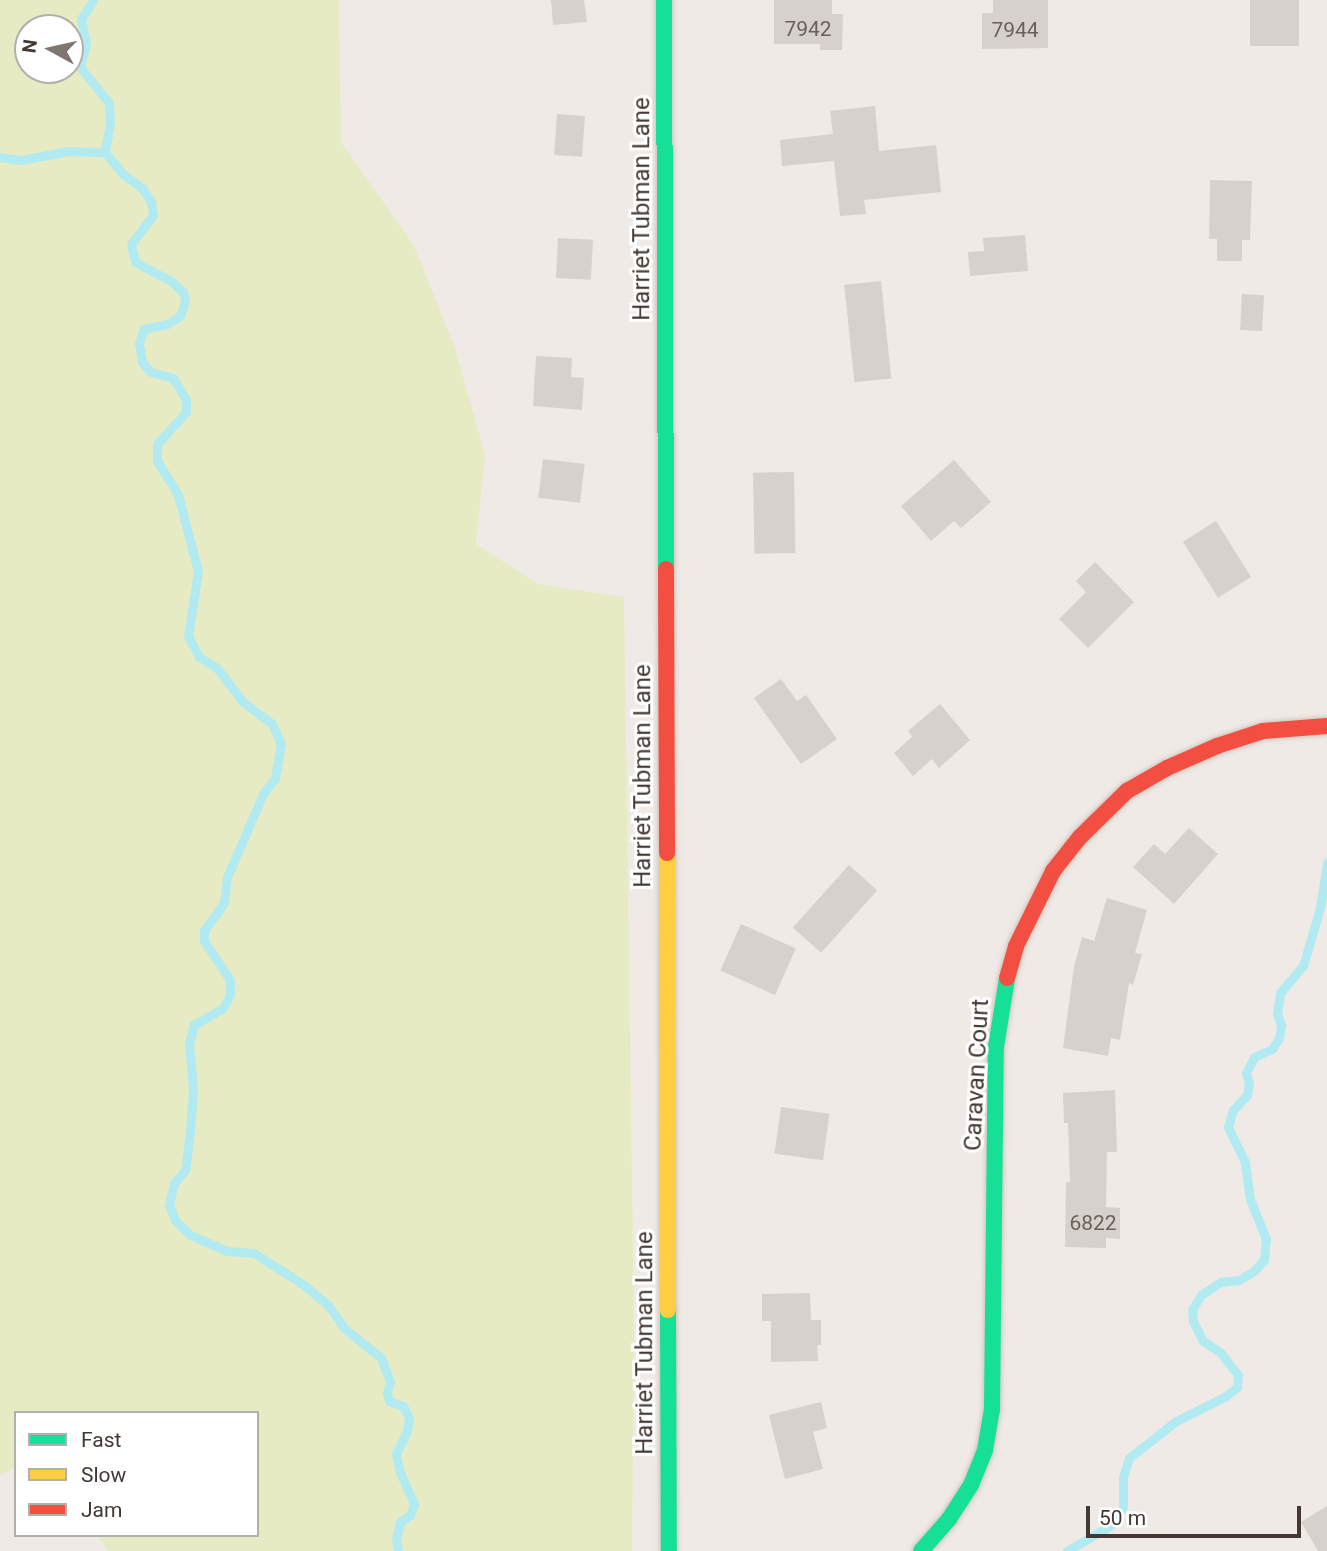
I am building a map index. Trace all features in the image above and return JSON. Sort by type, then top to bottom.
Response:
[{"type":"street","name":"Harriet Tubman Lane","points":[[664,0],[669,1551]]},
{"type":"street","name":"Caravan Court","points":[[921,1551],[949,1519],[971,1485],[985,1450],[992,1409],[996,1047],[1002,998],[1012,959],[1033,909],[1053,871],[1080,837],[1127,792],[1167,768],[1217,746],[1263,731],[1327,726]]},
{"type":"green space","points":[[0,0],[339,0],[341,142],[414,246],[455,348],[485,455],[476,544],[538,584],[624,597],[634,1324],[632,1551],[108,1551],[98,1537],[259,1537],[259,1411],[14,1411],[14,1468],[0,1475]]},
{"type":"building","points":[[551,0],[584,0],[587,22],[553,25]]},
{"type":"building","points":[[774,0],[832,0],[832,14],[843,14],[842,50],[820,50],[820,44],[774,44]]},
{"type":"building","points":[[993,0],[1048,0],[1048,48],[982,49],[982,13],[993,13]]},
{"type":"building","points":[[1250,0],[1299,0],[1299,46],[1250,46]]},
{"type":"building","points":[[875,106],[879,151],[936,145],[941,192],[864,200],[866,214],[840,216],[834,161],[782,166],[780,140],[833,134],[830,111]]},
{"type":"building","points":[[557,114],[585,116],[582,157],[554,155]]},
{"type":"building","points":[[1210,180],[1252,181],[1250,240],[1242,240],[1242,261],[1217,261],[1217,239],[1209,239]]},
{"type":"building","points":[[1025,235],[1028,271],[970,276],[968,252],[984,251],[983,238]]},
{"type":"building","points":[[558,238],[593,240],[591,280],[556,278]]},
{"type":"building","points":[[881,281],[891,378],[854,382],[844,285]]},
{"type":"building","points":[[1242,294],[1264,295],[1262,331],[1240,330]]},
{"type":"building","points":[[536,356],[572,358],[571,377],[584,378],[582,410],[533,406]]},
{"type":"building","points":[[543,459],[585,464],[580,503],[538,498]]},
{"type":"building","points":[[954,460],[991,502],[961,528],[954,521],[931,541],[901,506]]},
{"type":"building","points":[[794,472],[795,553],[754,554],[753,473]]},
{"type":"building","points":[[1216,521],[1251,577],[1218,598],[1183,542]]},
{"type":"building","points":[[1095,562],[1134,602],[1088,648],[1059,619],[1086,592],[1076,581]]},
{"type":"building","points":[[781,679],[797,701],[806,695],[837,739],[801,764],[754,698]]},
{"type":"building","points":[[940,704],[970,740],[939,768],[932,759],[913,776],[894,753],[912,737],[908,731]]},
{"type":"building","points":[[1189,828],[1218,854],[1174,904],[1133,867],[1154,844],[1165,854]]},
{"type":"building","points":[[849,865],[877,890],[821,953],[793,927]]},
{"type":"building","points":[[1107,898],[1147,910],[1135,953],[1142,954],[1133,985],[1129,983],[1120,1040],[1111,1038],[1108,1056],[1063,1048],[1074,967],[1082,937],[1094,941]]},
{"type":"building","points":[[741,924],[796,948],[775,995],[720,971]]},
{"type":"building","points":[[1115,1090],[1117,1152],[1107,1152],[1106,1207],[1120,1208],[1120,1239],[1106,1238],[1106,1248],[1065,1247],[1066,1182],[1070,1182],[1068,1123],[1064,1123],[1063,1093]]},
{"type":"building","points":[[781,1107],[830,1114],[823,1160],[774,1154]]},
{"type":"building","points":[[810,1293],[811,1320],[821,1320],[821,1345],[817,1345],[818,1361],[771,1362],[771,1321],[762,1321],[762,1294]]},
{"type":"building","points":[[821,1402],[827,1428],[813,1432],[823,1469],[785,1479],[769,1415]]},
{"type":"building","points":[[1327,1506],[1327,1551],[1318,1551],[1301,1522]]},
{"type":"waterway","points":[[93,0],[81,19],[86,43],[80,67],[109,103],[110,123],[105,152],[123,174],[142,188],[151,202],[153,215],[131,244],[135,262],[171,281],[183,292],[185,301],[180,316],[167,324],[144,329],[139,343],[142,362],[151,372],[173,378],[186,400],[186,412],[157,444],[157,461],[178,495],[198,571],[188,636],[199,657],[217,668],[243,702],[272,724],[281,744],[275,778],[263,794],[227,877],[224,903],[204,931],[204,941],[230,980],[230,995],[223,1008],[194,1025],[189,1044],[193,1089],[185,1170],[174,1183],[169,1205],[175,1220],[190,1235],[227,1251],[254,1253],[304,1285],[328,1305],[344,1328],[381,1358],[390,1381],[387,1393],[389,1401],[403,1406],[409,1418],[407,1431],[396,1454],[399,1470],[414,1504],[410,1515],[400,1522],[396,1539],[398,1551]]},
{"type":"waterway","points":[[0,157],[21,160],[68,151],[105,152]]},
{"type":"waterway","points":[[1067,1551],[1113,1524],[1123,1507],[1123,1477],[1129,1458],[1176,1421],[1226,1396],[1237,1387],[1238,1375],[1221,1353],[1203,1341],[1193,1321],[1192,1310],[1201,1295],[1220,1282],[1239,1280],[1254,1271],[1264,1260],[1266,1239],[1250,1199],[1245,1162],[1228,1127],[1233,1110],[1247,1095],[1249,1083],[1246,1073],[1254,1057],[1272,1049],[1279,1038],[1281,1025],[1277,1013],[1280,993],[1303,966],[1320,908],[1327,863]]},
{"type":"traffic: fast","points":[[664,0],[666,569]]},
{"type":"traffic: fast","points":[[921,1551],[949,1519],[971,1485],[985,1450],[992,1409],[996,1047],[1007,978]]},
{"type":"traffic: fast","points":[[668,1310],[669,1551]]},
{"type":"traffic: slow","points":[[667,853],[668,1310]]},
{"type":"traffic: jam","points":[[666,569],[667,853]]},
{"type":"traffic: jam","points":[[1007,978],[1016,946],[1053,871],[1080,837],[1127,791],[1167,768],[1217,746],[1263,731],[1327,726]]}]
